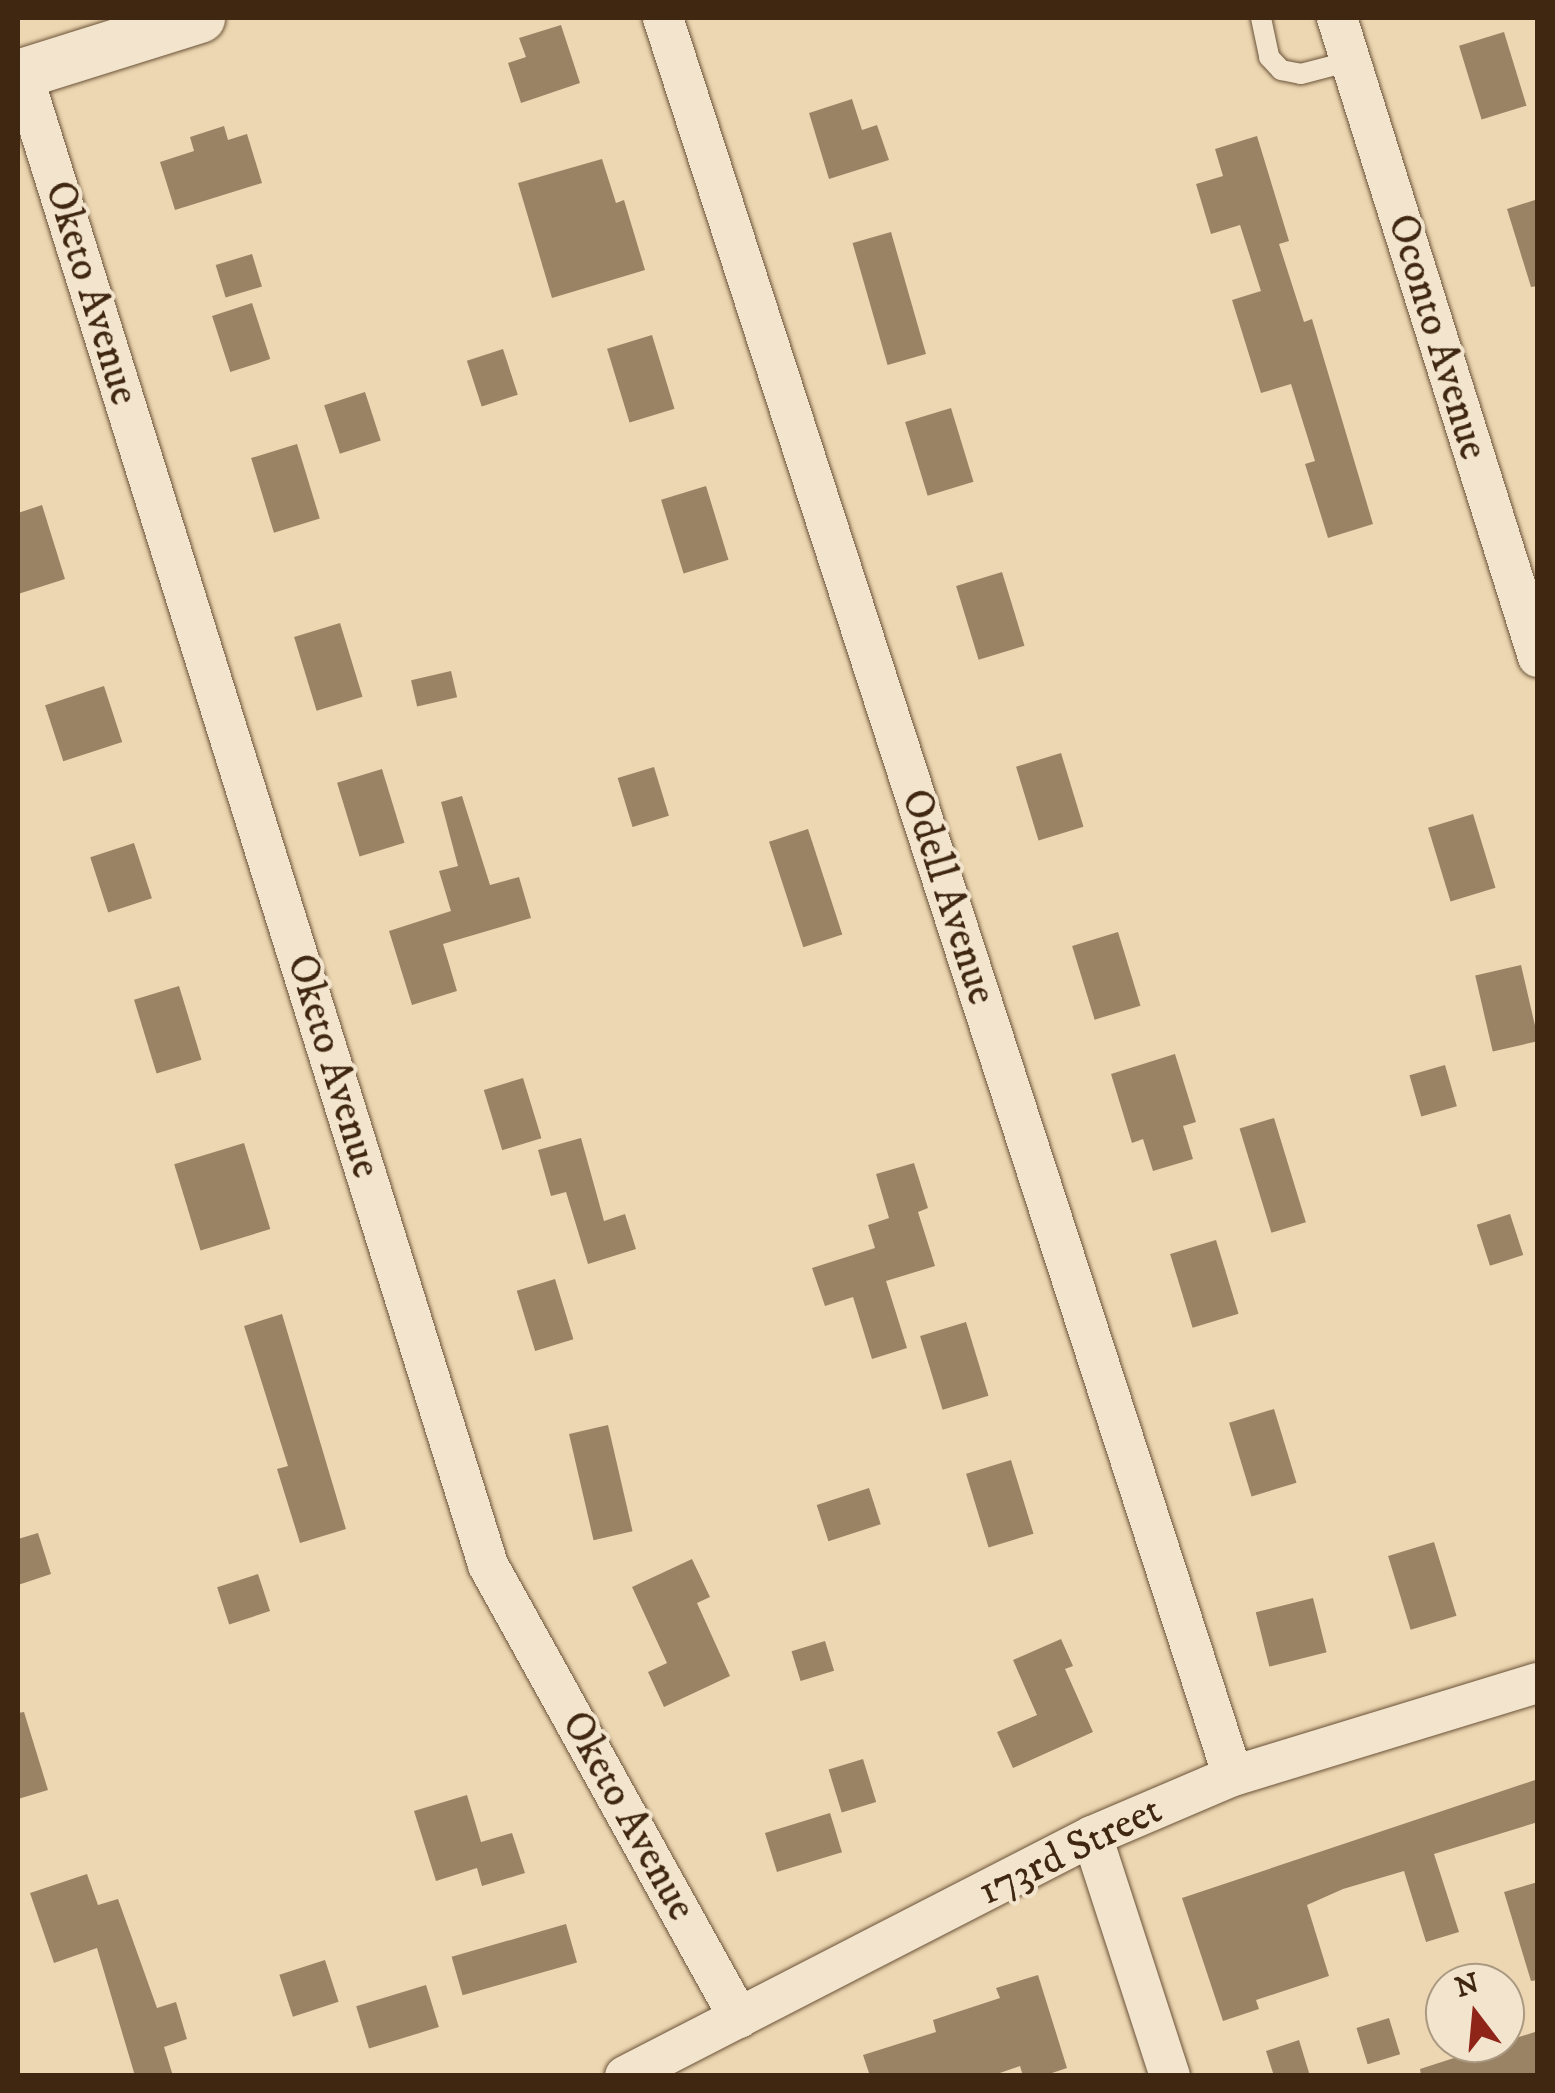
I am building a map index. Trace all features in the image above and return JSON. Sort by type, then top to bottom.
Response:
[{"type":"street","points":[[20,74],[200,18]]},
{"type":"street","name":"Odell Avenue","points":[[663,18],[1233,1776]]},
{"type":"street","name":"Oconto Avenue","points":[[1338,18],[1538,657]]},
{"type":"street","name":"Oketo Avenue","points":[[20,74],[488,1565],[739,2018]]},
{"type":"street","name":"173rd Street","points":[[625,2076],[1092,1836],[1233,1776],[1538,1683]]},
{"type":"street","points":[[1092,1836],[1170,2076]]},
{"type":"lane","points":[[1260,18],[1269,57],[1281,70],[1302,74],[1351,60]]},
{"type":"building","points":[[561,25],[580,83],[521,103],[508,63],[526,57],[519,38]]},
{"type":"building","points":[[1504,32],[1527,106],[1482,119],[1459,46]]},
{"type":"building","points":[[852,99],[862,130],[877,125],[889,160],[829,179],[809,113]]},
{"type":"building","points":[[224,126],[228,140],[247,134],[262,183],[175,210],[160,162],[194,151],[190,137]]},
{"type":"building","points":[[1257,136],[1289,241],[1279,244],[1304,322],[1312,319],[1373,524],[1328,538],[1305,464],[1315,461],[1291,384],[1261,393],[1232,300],[1261,291],[1240,225],[1211,234],[1196,184],[1223,176],[1215,149]]},
{"type":"building","points":[[602,159],[616,203],[624,200],[645,270],[552,298],[518,183]]},
{"type":"building","points":[[1538,199],[1538,286],[1531,287],[1507,209]]},
{"type":"building","points":[[891,232],[926,354],[888,365],[853,243]]},
{"type":"building","points":[[252,254],[262,287],[226,298],[216,265]]},
{"type":"building","points":[[252,303],[270,359],[230,372],[212,316]]},
{"type":"building","points":[[652,335],[675,409],[630,422],[607,349]]},
{"type":"building","points":[[503,349],[518,395],[482,406],[467,361]]},
{"type":"building","points":[[365,392],[381,441],[340,454],[324,405]]},
{"type":"building","points":[[951,408],[974,482],[928,496],[905,422]]},
{"type":"building","points":[[297,444],[320,519],[274,533],[251,458]]},
{"type":"building","points":[[706,486],[729,560],[684,573],[661,500]]},
{"type":"building","points":[[42,505],[65,579],[18,594],[18,513]]},
{"type":"building","points":[[1002,572],[1025,646],[979,660],[956,586]]},
{"type":"building","points":[[340,623],[363,697],[317,711],[294,637]]},
{"type":"building","points":[[451,671],[457,697],[417,707],[411,680]]},
{"type":"building","points":[[104,686],[122,742],[63,761],[45,705]]},
{"type":"building","points":[[1061,753],[1084,827],[1039,840],[1016,767]]},
{"type":"building","points":[[654,767],[669,816],[633,827],[618,778]]},
{"type":"building","points":[[382,769],[405,843],[360,856],[337,783]]},
{"type":"building","points":[[462,796],[490,885],[519,877],[531,918],[443,944],[457,991],[412,1005],[389,931],[451,911],[439,871],[458,866],[441,802]]},
{"type":"building","points":[[1473,814],[1496,888],[1451,901],[1428,828]]},
{"type":"building","points":[[808,829],[842,935],[803,947],[769,842]]},
{"type":"building","points":[[134,843],[152,898],[108,912],[90,857]]},
{"type":"building","points":[[1118,932],[1141,1006],[1095,1020],[1072,946]]},
{"type":"building","points":[[1521,965],[1538,1041],[1493,1052],[1475,976]]},
{"type":"building","points":[[179,986],[202,1060],[157,1073],[134,1000]]},
{"type":"building","points":[[1175,1054],[1196,1122],[1183,1126],[1193,1159],[1153,1171],[1143,1139],[1132,1143],[1111,1074]]},
{"type":"building","points":[[1445,1065],[1457,1106],[1421,1117],[1409,1075]]},
{"type":"building","points":[[523,1078],[541,1138],[502,1150],[484,1090]]},
{"type":"building","points":[[1274,1118],[1306,1222],[1271,1233],[1240,1129]]},
{"type":"building","points":[[581,1138],[604,1221],[625,1214],[636,1249],[588,1264],[566,1192],[551,1196],[538,1150]]},
{"type":"building","points":[[244,1143],[270,1229],[201,1250],[174,1164]]},
{"type":"building","points":[[914,1163],[928,1208],[918,1212],[935,1266],[886,1281],[907,1348],[872,1359],[853,1297],[825,1306],[812,1268],[875,1248],[868,1225],[889,1218],[876,1174]]},
{"type":"building","points":[[1510,1214],[1523,1255],[1490,1266],[1477,1225]]},
{"type":"building","points":[[1216,1240],[1239,1314],[1193,1328],[1170,1254]]},
{"type":"building","points":[[555,1279],[573,1339],[535,1351],[517,1291]]},
{"type":"building","points":[[282,1314],[346,1529],[300,1543],[277,1469],[288,1466],[244,1326]]},
{"type":"building","points":[[966,1322],[989,1396],[943,1410],[920,1336]]},
{"type":"building","points":[[1274,1409],[1297,1483],[1252,1496],[1229,1423]]},
{"type":"building","points":[[608,1425],[633,1531],[594,1540],[569,1434]]},
{"type":"building","points":[[1011,1460],[1034,1534],[989,1547],[966,1474]]},
{"type":"building","points":[[869,1488],[881,1524],[828,1541],[817,1505]]},
{"type":"building","points":[[38,1533],[51,1574],[18,1585],[18,1539]]},
{"type":"building","points":[[1434,1542],[1457,1616],[1411,1630],[1388,1556]]},
{"type":"building","points":[[692,1559],[710,1597],[697,1603],[730,1676],[664,1707],[648,1672],[667,1663],[632,1587]]},
{"type":"building","points":[[258,1574],[270,1611],[229,1624],[217,1587]]},
{"type":"building","points":[[1313,1598],[1327,1652],[1269,1667],[1256,1612]]},
{"type":"building","points":[[1061,1639],[1073,1666],[1065,1669],[1093,1732],[1013,1768],[997,1732],[1037,1715],[1013,1660]]},
{"type":"building","points":[[825,1641],[834,1671],[801,1681],[792,1651]]},
{"type":"building","points":[[24,1712],[48,1790],[18,1799],[18,1713]]},
{"type":"building","points":[[863,1759],[876,1802],[842,1813],[829,1770]]},
{"type":"building","points":[[1538,1779],[1538,1822],[1434,1854],[1459,1932],[1426,1942],[1404,1871],[1343,1889],[1307,1905],[1329,1976],[1256,2000],[1259,2009],[1223,2021],[1182,1898]]},
{"type":"building","points":[[467,1795],[481,1842],[512,1833],[525,1873],[482,1886],[477,1868],[436,1881],[414,1811]]},
{"type":"building","points":[[830,1813],[842,1852],[777,1872],[765,1833]]},
{"type":"building","points":[[87,1874],[98,1905],[118,1899],[157,2008],[176,2002],[187,2039],[164,2047],[173,2076],[135,2076],[97,1948],[54,1963],[30,1893]]},
{"type":"building","points":[[1538,1882],[1538,1980],[1531,1981],[1504,1892]]},
{"type":"building","points":[[566,1924],[577,1962],[463,1995],[452,1957]]},
{"type":"building","points":[[325,1960],[339,2002],[293,2017],[279,1975]]},
{"type":"building","points":[[1038,1975],[1067,2068],[1043,2076],[1023,2076],[1020,2066],[991,2076],[870,2076],[863,2055],[936,2032],[933,2020],[1000,1998],[996,1988]]},
{"type":"building","points":[[426,1985],[439,2027],[369,2048],[356,2006]]},
{"type":"building","points":[[1389,2018],[1400,2054],[1368,2064],[1356,2028]]},
{"type":"building","points":[[1538,2031],[1538,2076],[1421,2076],[1420,2069],[1439,2063],[1525,2063],[1525,2035]]},
{"type":"building","points":[[1299,2040],[1310,2076],[1274,2076],[1266,2051]]}]
